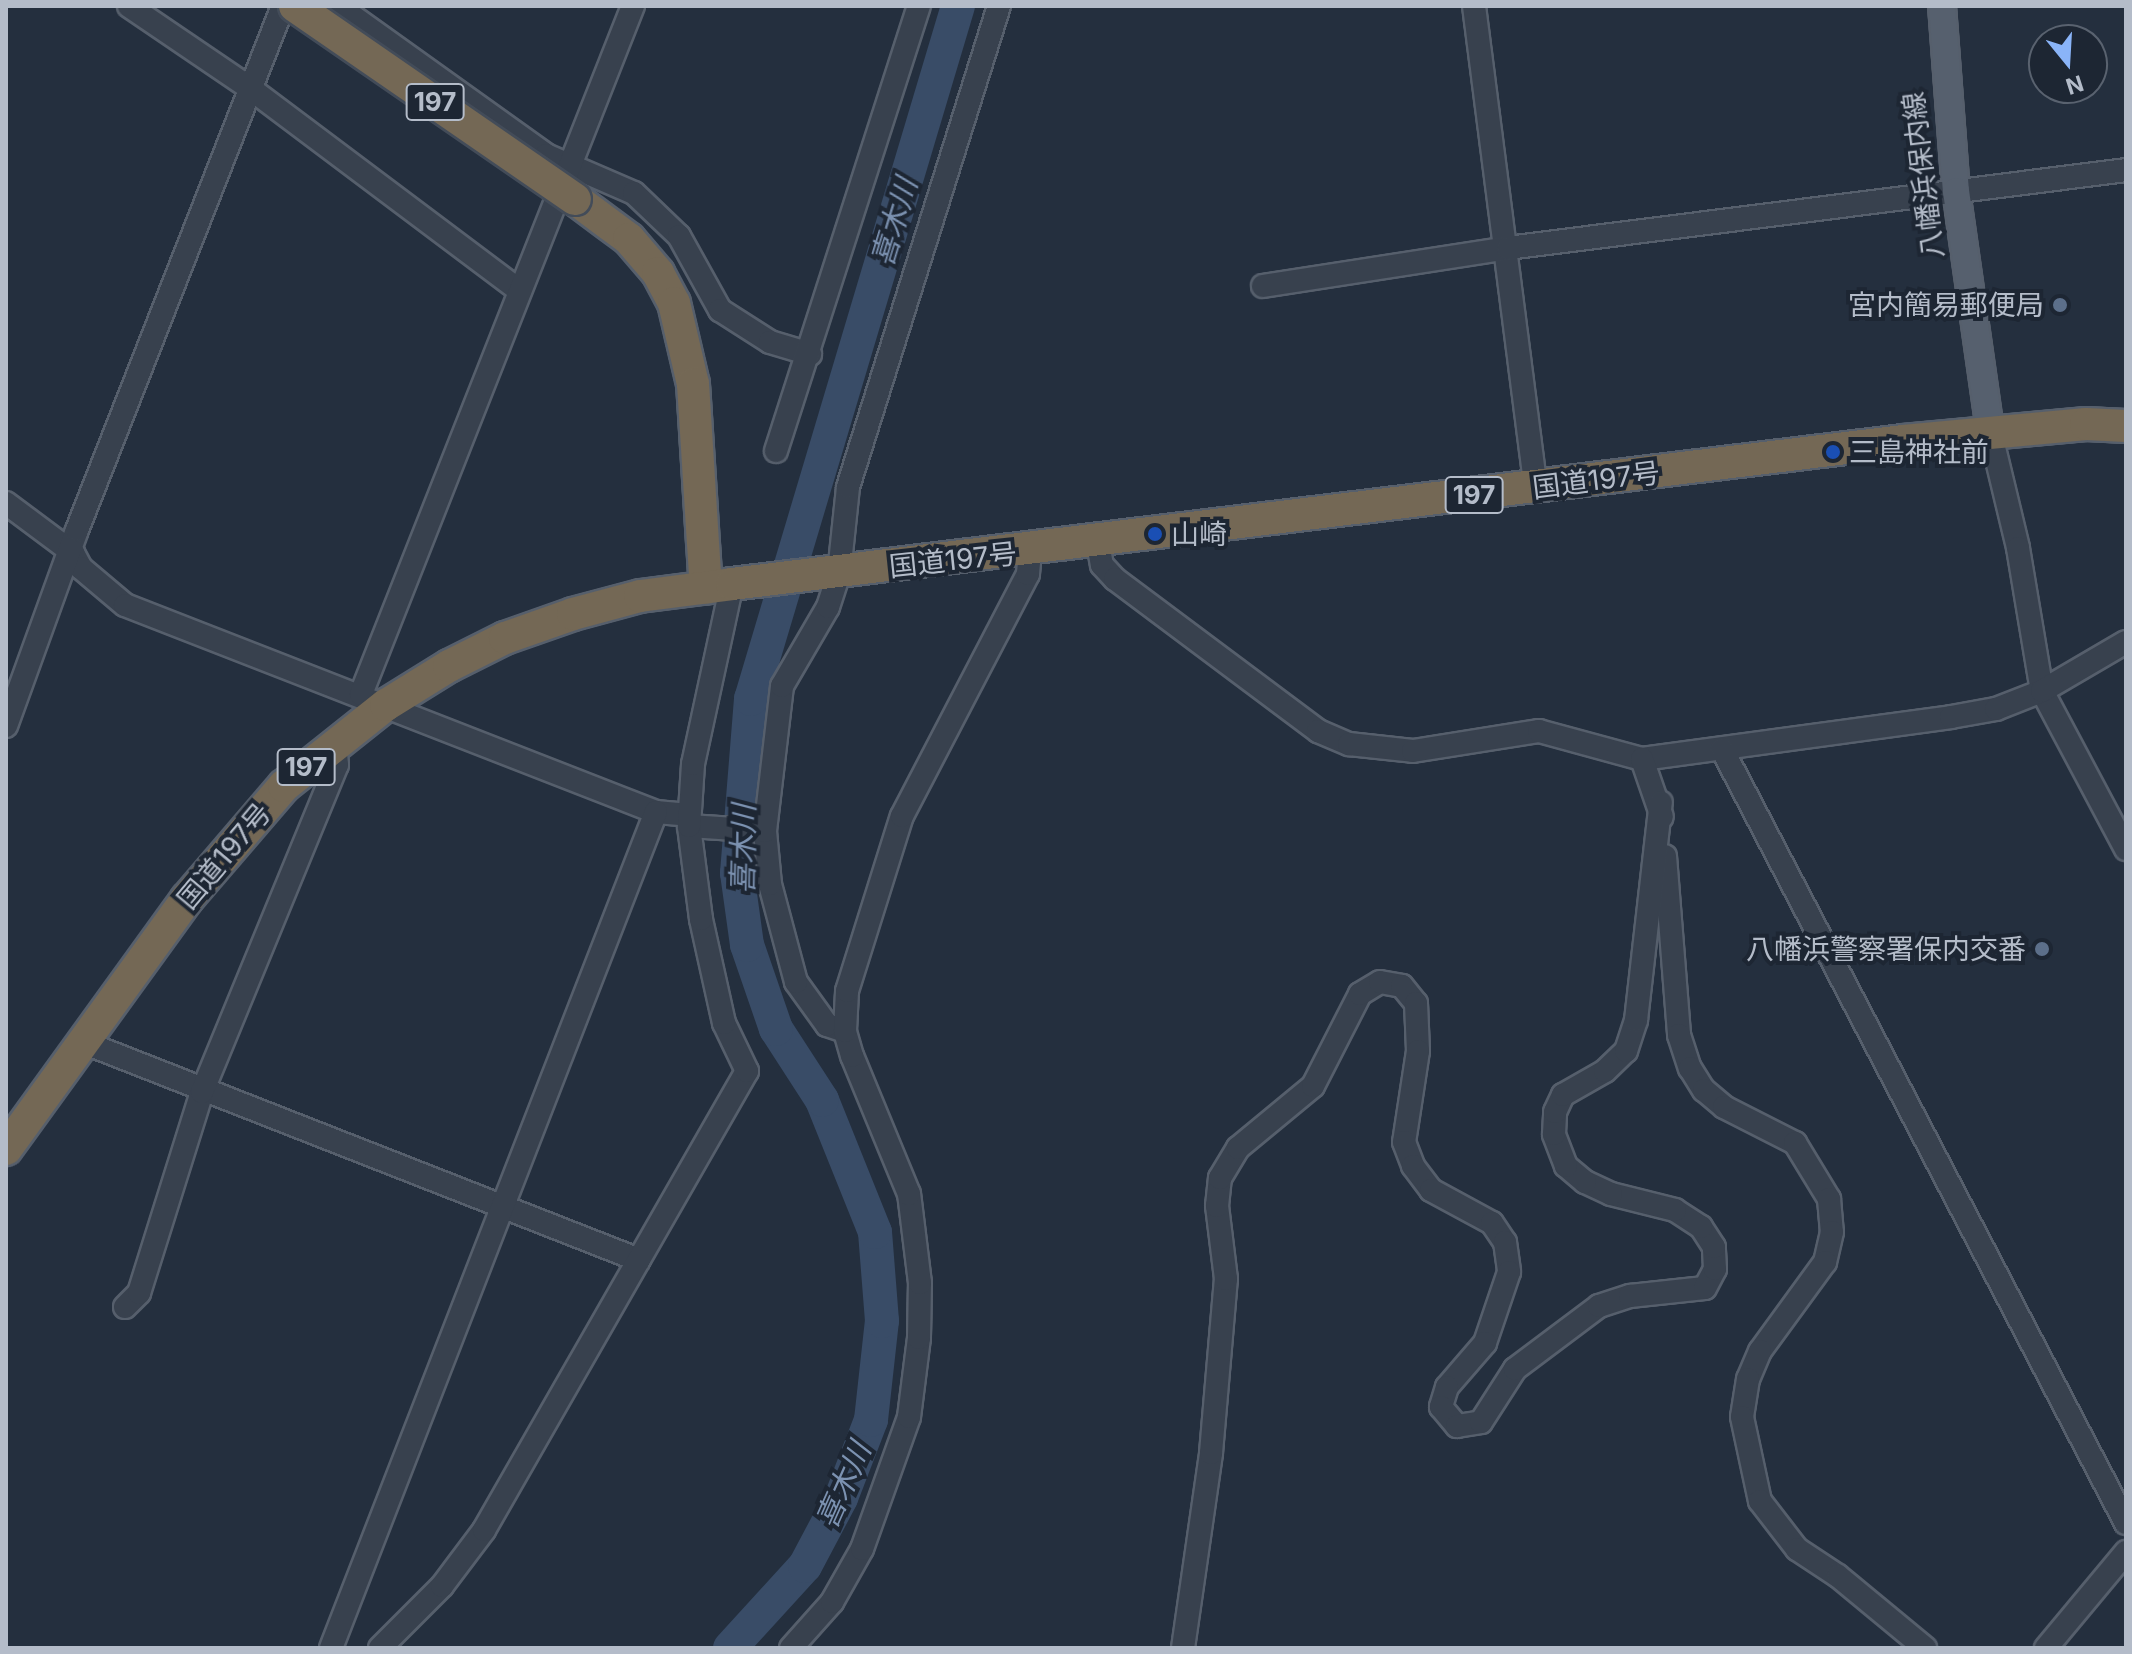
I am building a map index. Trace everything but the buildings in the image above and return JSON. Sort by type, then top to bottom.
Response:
[{"type":"highway","name":"197","points":[[295,6],[575,199],[629,239],[658,273],[674,303],[693,384],[728,585]]},
{"type":"highway","name":"国道197号","points":[[6,1149],[240,833],[335,742],[373,699],[505,638],[601,606],[728,585],[1098,543],[1990,431],[2126,426]]},
{"type":"main road","name":"八幡浜保内線","points":[[1942,6],[1956,191],[1990,431]]},
{"type":"street","points":[[129,6],[251,89],[520,291]]},
{"type":"street","points":[[6,726],[65,562],[73,553],[77,530],[283,6]]},
{"type":"street","points":[[338,6],[546,155],[571,161],[634,193],[679,236],[709,298],[720,310],[770,342],[810,354]]},
{"type":"street","points":[[373,699],[520,291],[633,6]]},
{"type":"street","points":[[776,451],[810,354],[919,6]]},
{"type":"street","points":[[845,1031],[827,1025],[796,982],[780,939],[760,831],[782,686],[828,607],[830,574],[848,487],[999,6]]},
{"type":"street","points":[[1474,6],[1508,248],[1536,487]]},
{"type":"street","points":[[1263,286],[1508,248],[2126,170]]},
{"type":"street","points":[[1990,431],[2018,548],[2042,691],[2126,849]]},
{"type":"street","points":[[6,503],[73,553],[81,568],[125,605],[373,699],[656,812],[692,822],[760,831]]},
{"type":"street","points":[[1098,543],[1102,565],[1115,579],[1318,731],[1349,744],[1447,750],[1539,731],[1642,759],[1722,749],[1996,709],[2042,691],[2126,642]]},
{"type":"street","points":[[791,1648],[832,1602],[862,1549],[909,1417],[919,1338],[920,1283],[909,1194],[845,1031],[847,991],[902,816],[1028,574],[1030,551]]},
{"type":"street","points":[[380,1648],[442,1586],[484,1530],[747,1071],[724,1023],[701,919],[692,822],[693,764],[728,585]]},
{"type":"street","points":[[125,1307],[139,1293],[202,1092],[337,765],[335,742]]},
{"type":"street","points":[[1722,749],[2126,1523]]},
{"type":"street","points":[[1642,759],[1661,802],[1679,1035],[1690,1068],[1704,1090],[1724,1107],[1795,1143],[1829,1199],[1832,1232],[1825,1262],[1760,1351],[1748,1379],[1742,1417],[1760,1501],[1797,1549],[1838,1576],[1925,1648]]},
{"type":"street","points":[[1183,1648],[1211,1453],[1226,1279],[1217,1206],[1220,1178],[1238,1148],[1313,1086],[1360,994],[1380,982],[1402,986],[1416,1003],[1418,1051],[1404,1142],[1408,1154],[1431,1190],[1492,1223],[1505,1242],[1509,1272],[1485,1343],[1447,1387],[1441,1407],[1457,1426],[1481,1422],[1515,1369],[1599,1306],[1630,1296],[1705,1288],[1715,1269],[1714,1247],[1701,1227],[1675,1210],[1611,1194],[1585,1182],[1566,1166],[1554,1134],[1563,1095],[1605,1071],[1626,1051],[1633,1030],[1661,802]]},
{"type":"street","points":[[331,1648],[656,812]]},
{"type":"street","points":[[83,1042],[202,1092],[639,1260]]},
{"type":"street","points":[[2046,1648],[2126,1552]]},
{"type":"waterway","name":"喜木川","points":[[730,1648],[805,1566],[841,1498],[871,1420],[882,1321],[875,1232],[822,1100],[776,1029],[747,945],[737,873],[751,699],[958,6]]},
{"type":"place","name":"宮内簡易郵便局","points":[[2060,305]]},
{"type":"place","name":"三島神社前","points":[[1833,452]]},
{"type":"place","name":"山崎","points":[[1155,534]]},
{"type":"place","name":"八幡浜警察署保内交番","points":[[2042,949]]}]
